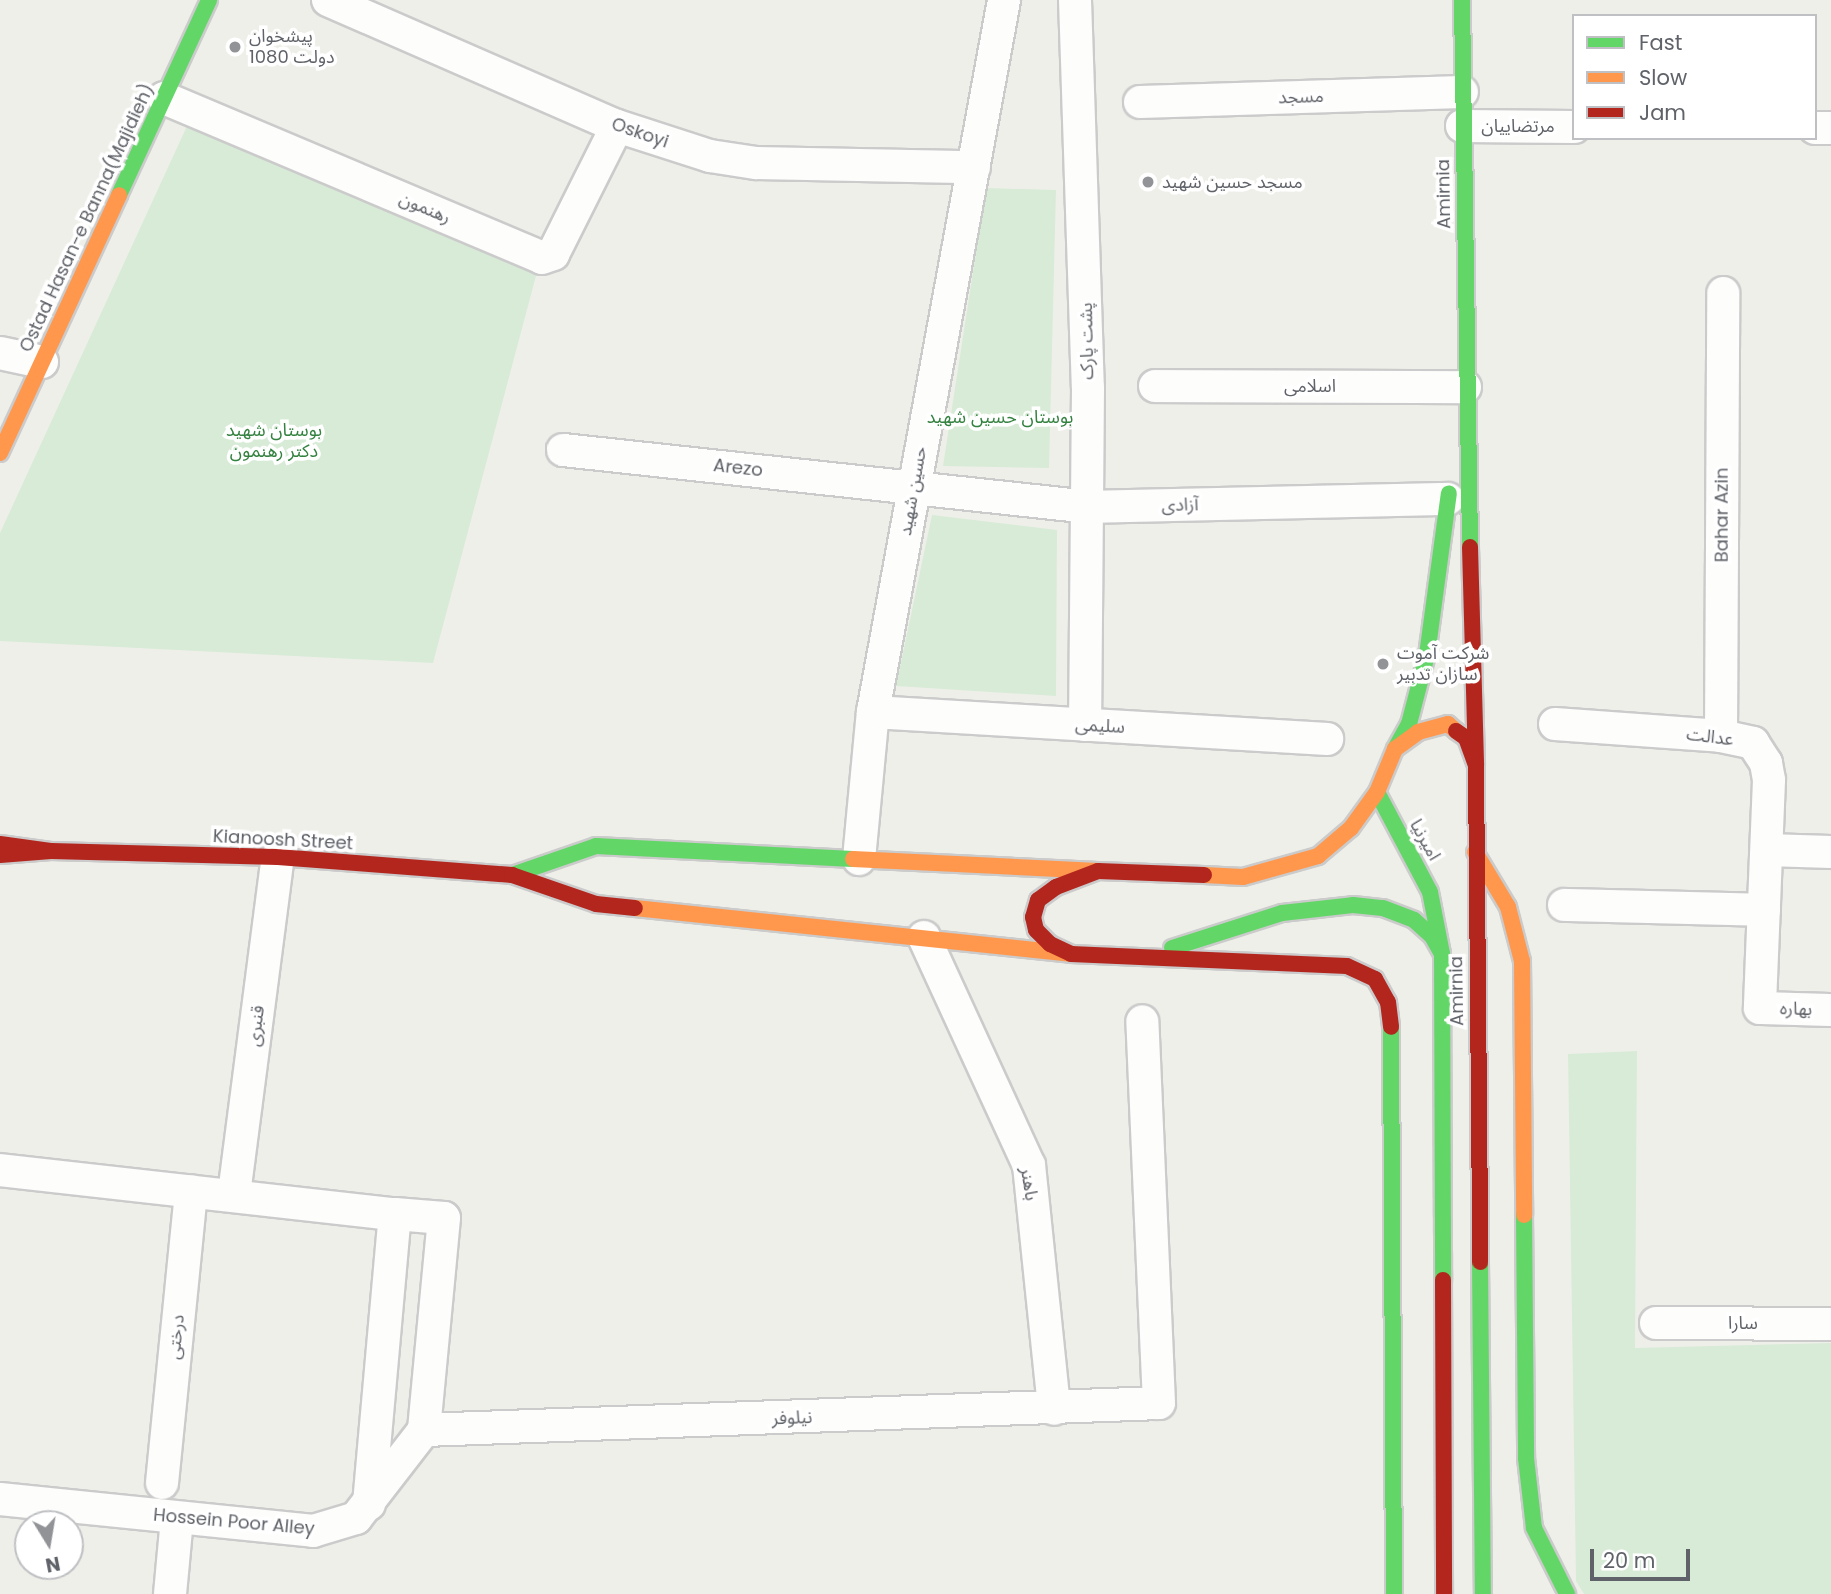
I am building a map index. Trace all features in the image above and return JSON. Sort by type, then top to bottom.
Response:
[{"type":"main road","name":"Ostad Hasan-e Banna(Majidieh)","points":[[0,453],[209,0]]},
{"type":"main road","name":"Amirnia","points":[[1462,0],[1465,387],[1476,765],[1483,1594]]},
{"type":"main road","name":"Amirnia","points":[[1395,749],[1409,724],[1427,655],[1465,387]]},
{"type":"main road","points":[[512,874],[597,846],[1243,877],[1280,869],[1318,856],[1351,828],[1377,792],[1395,749],[1425,728],[1448,723],[1466,738],[1476,765]]},
{"type":"main road","name":"امیرنیا","points":[[1377,792],[1430,892],[1442,954]]},
{"type":"main road","name":"Kianoosh Street","points":[[0,844],[51,852]]},
{"type":"main road","name":"Kianoosh Street","points":[[0,855],[51,852],[278,857],[512,874]]},
{"type":"main road","points":[[1475,852],[1508,908],[1522,961],[1525,1458],[1534,1528],[1567,1594]]},
{"type":"main road","points":[[1071,954],[1050,944],[1036,930],[1033,917],[1038,900],[1056,887],[1098,871]]},
{"type":"main road","points":[[512,874],[596,904],[1071,954],[1347,966],[1375,979],[1388,1002],[1392,1034],[1394,1594]]},
{"type":"main road","points":[[1147,956],[1282,913],[1353,905],[1383,908],[1414,920],[1442,954]]},
{"type":"main road","name":"Amirnia","points":[[1442,954],[1444,1594]]},
{"type":"street","name":"Oskoyi","points":[[328,0],[617,126],[710,156],[756,163],[974,167]]},
{"type":"street","name":"حسین شهید","points":[[859,859],[873,712],[1004,0]]},
{"type":"street","name":"پشت پارک","points":[[1075,0],[1090,507],[1085,725]]},
{"type":"street","name":"مسجد","points":[[1140,102],[1462,92]]},
{"type":"street","name":"رهنمون","points":[[164,97],[542,258],[553,254],[617,126]]},
{"type":"street","name":"مرتضاییان","points":[[1462,126],[1572,127]]},
{"type":"street","name":"Bahar Azin","points":[[1721,736],[1723,293]]},
{"type":"street","points":[[0,353],[41,362]]},
{"type":"street","name":"اسلامی","points":[[1155,386],[1465,387]]},
{"type":"street","name":"Arezo","points":[[563,450],[914,485]]},
{"type":"street","name":"آزادی","points":[[914,485],[1090,507],[1448,499]]},
{"type":"street","name":"سلیمی","points":[[873,712],[1327,739]]},
{"type":"street","name":"عدالت","points":[[1555,724],[1721,736],[1754,743],[1766,763],[1767,850],[1760,1007]]},
{"type":"street","points":[[1767,850],[1831,852]]},
{"type":"street","name":"قنبری","points":[[234,1194],[278,857]]},
{"type":"street","points":[[1564,905],[1765,910]]},
{"type":"street","name":"باهنر","points":[[924,937],[1029,1165],[1054,1409]]},
{"type":"street","name":"بهاره","points":[[1760,1007],[1831,1010]]},
{"type":"street","name":"نیلوفر","points":[[424,1430],[1054,1409],[1159,1403],[1142,1021]]},
{"type":"street","points":[[0,1170],[444,1218],[424,1430]]},
{"type":"street","name":"درختی","points":[[162,1483],[191,1191]]},
{"type":"street","points":[[369,1504],[395,1214]]},
{"type":"street","name":"سارا","points":[[1656,1323],[1831,1324]]},
{"type":"street","name":"Hossein Poor Alley","points":[[0,1499],[313,1531],[356,1518],[424,1430]]},
{"type":"street","points":[[170,1594],[177,1518]]},
{"type":"green space","name":"بوستان شهید دکتر رهنمون","points":[[187,126],[537,272],[433,663],[0,641],[0,533]]},
{"type":"green space","name":"بوستان حسین شهید","points":[[986,188],[1056,190],[1049,468],[943,466]]},
{"type":"green space","points":[[932,515],[1057,530],[1056,696],[896,686]]},
{"type":"green space","points":[[1637,1051],[1635,1348],[1831,1343],[1831,1594],[1584,1594],[1576,1581],[1568,1054]]},
{"type":"traffic: fast","points":[[119,195],[209,0]]},
{"type":"traffic: fast","points":[[1462,0],[1470,547]]},
{"type":"traffic: fast","points":[[1395,749],[1409,724],[1427,655],[1449,493]]},
{"type":"traffic: fast","points":[[1377,792],[1430,892],[1442,954],[1443,1280]]},
{"type":"traffic: fast","points":[[512,875],[596,846],[853,859]]},
{"type":"traffic: fast","points":[[1172,948],[1282,913],[1353,905],[1383,908],[1414,920],[1432,936],[1442,954]]},
{"type":"traffic: fast","points":[[1391,1027],[1394,1594]]},
{"type":"traffic: fast","points":[[1524,1215],[1526,1458],[1534,1528],[1567,1594]]},
{"type":"traffic: fast","points":[[1480,1262],[1483,1594]]},
{"type":"traffic: slow","points":[[0,453],[119,195]]},
{"type":"traffic: slow","points":[[1204,875],[1243,877],[1318,856],[1351,828],[1377,792],[1395,749],[1418,732],[1448,724],[1456,731]]},
{"type":"traffic: slow","points":[[1475,852],[1508,907],[1522,961],[1524,1215]]},
{"type":"traffic: slow","points":[[853,859],[1098,871]]},
{"type":"traffic: slow","points":[[635,908],[1071,954]]},
{"type":"traffic: jam","points":[[1470,547],[1476,765]]},
{"type":"traffic: jam","points":[[1456,731],[1466,738],[1476,765],[1480,1262]]},
{"type":"traffic: jam","points":[[0,844],[51,851],[0,855]]},
{"type":"traffic: jam","points":[[51,851],[278,857],[512,875],[596,904],[635,908]]},
{"type":"traffic: jam","points":[[1204,875],[1098,871],[1056,887],[1038,900],[1033,917],[1036,930],[1050,944],[1071,954],[1347,966],[1375,979],[1388,1002],[1391,1027]]},
{"type":"traffic: jam","points":[[1443,1280],[1444,1594]]},
{"type":"place","name":"پیشخوان دولت 1080","points":[[235,47]]},
{"type":"place","name":"مسجد حسین شهید","points":[[1148,182]]},
{"type":"place","name":"شرکت آموت سازان تدبیر","points":[[1383,664]]}]
